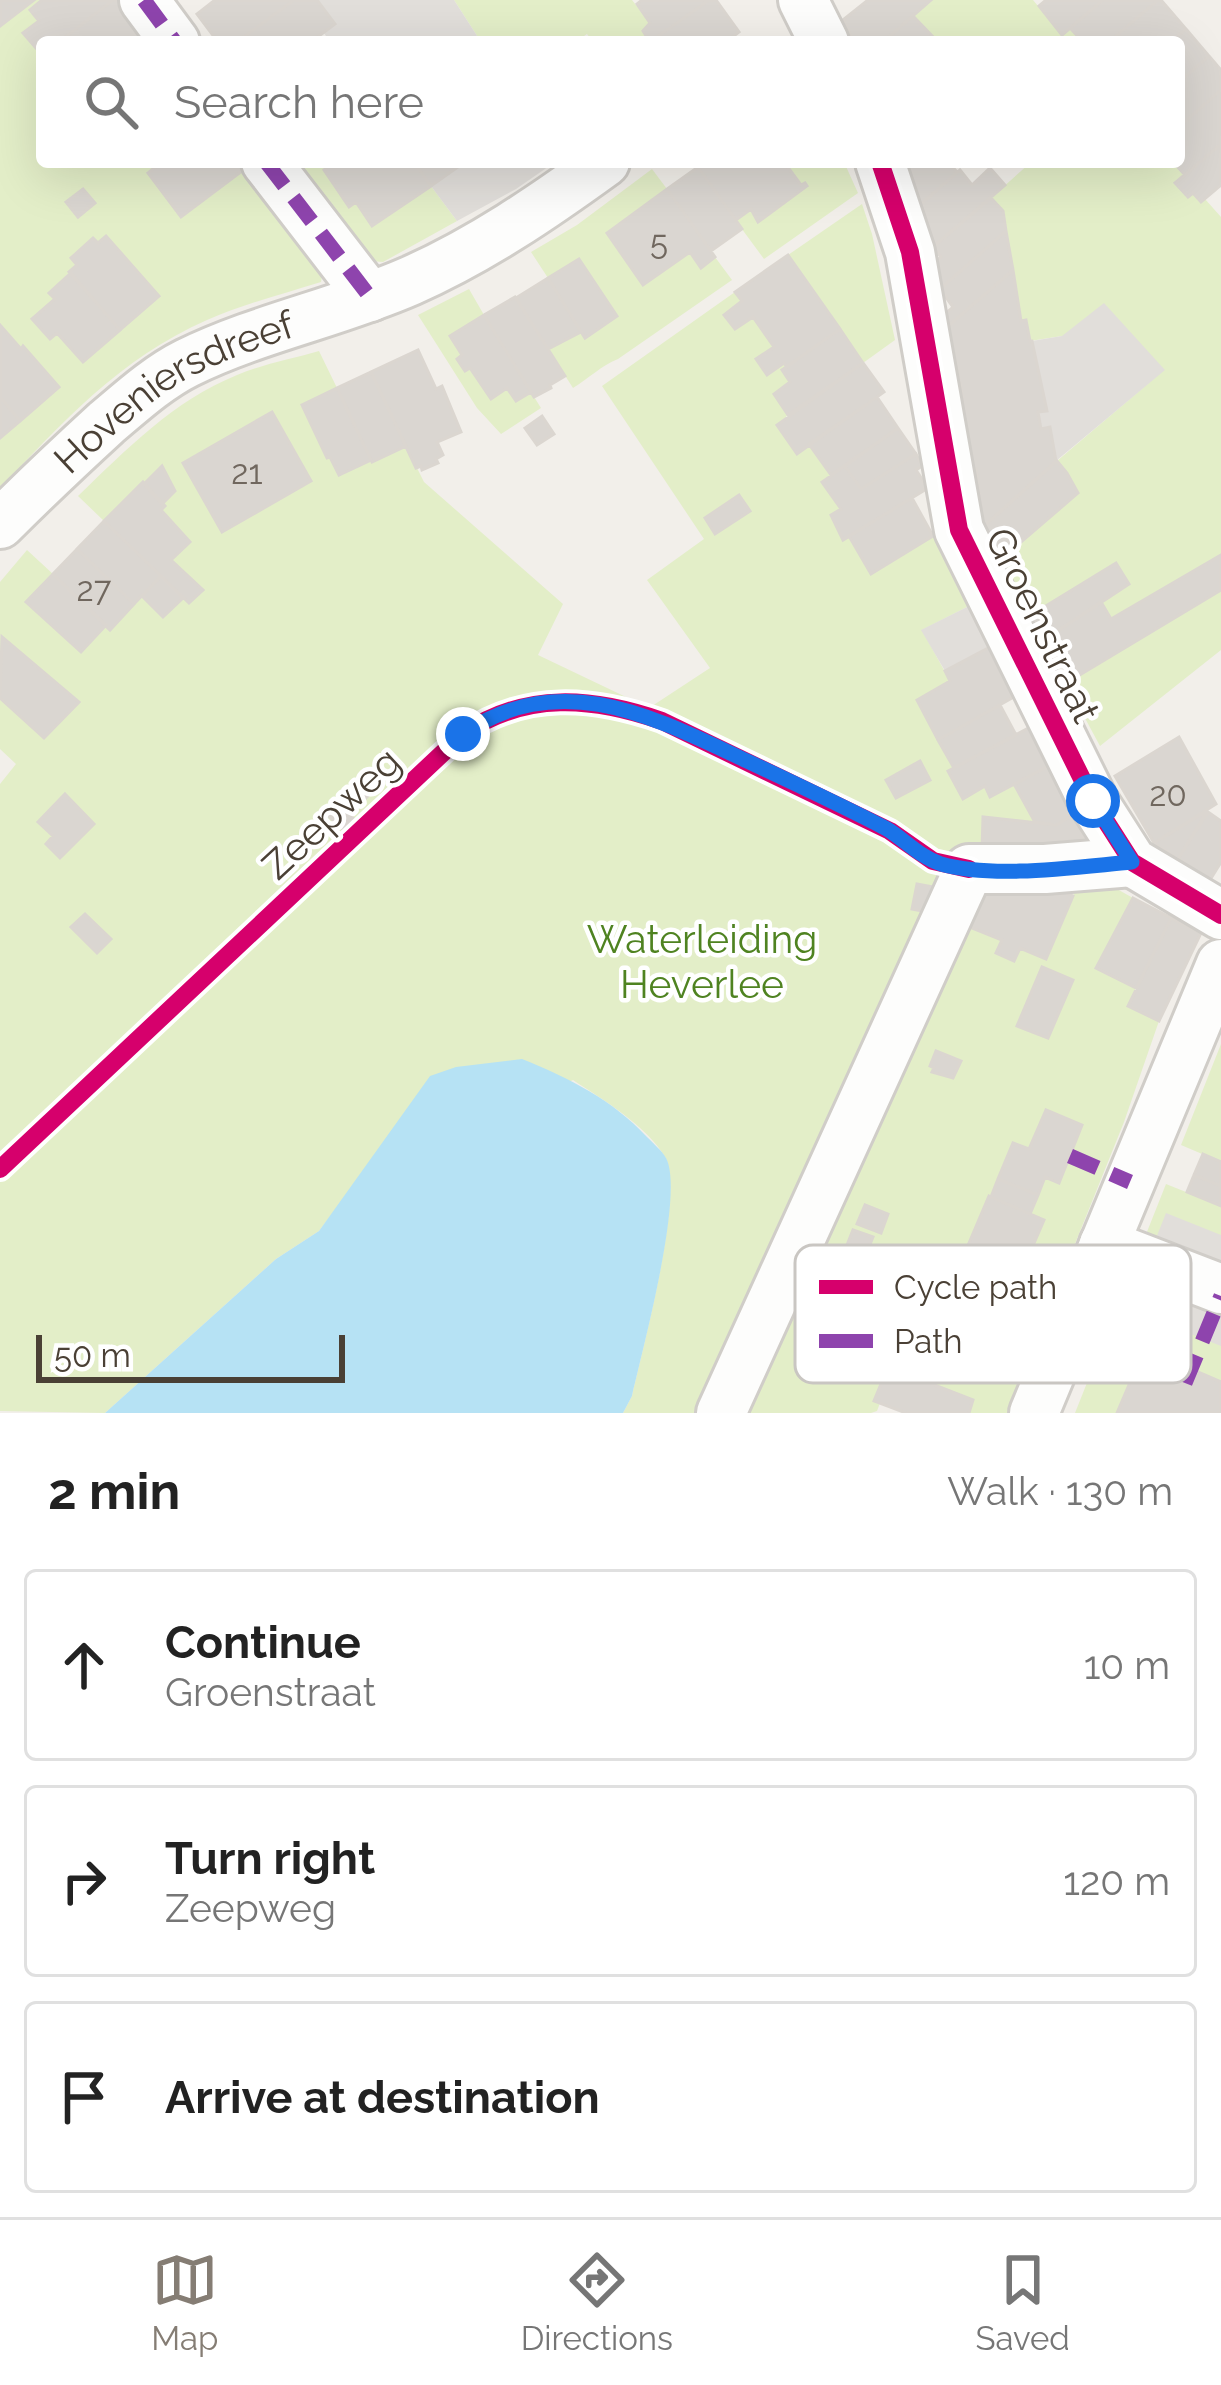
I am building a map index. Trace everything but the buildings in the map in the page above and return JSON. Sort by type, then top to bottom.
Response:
[{"type":"street","points":[[144,0],[171,36]]},
{"type":"street","points":[[271,168],[370,297]]},
{"type":"street","name":"Hoveniersdreef","points":[[0,524],[58,465],[140,394],[184,365],[412,280],[493,238],[596,168]]},
{"type":"street","name":"Groenstraat","points":[[882,168],[910,252],[959,530],[1093,801],[1132,862],[1221,915]]},
{"type":"street","points":[[798,1245],[969,869],[1132,862]]},
{"type":"street","points":[[1104,1244],[1221,964]]},
{"type":"street","points":[[721,1413],[795,1251]]},
{"type":"street","points":[[1191,1277],[1221,1288]]},
{"type":"street","points":[[1034,1413],[1046,1383]]},
{"type":"green space","points":[[34,0],[42,0],[30,10],[39,21],[24,33],[36,48],[36,168],[154,168],[148,173],[181,217],[246,168],[323,270],[321,282],[221,314],[147,353],[94,394],[0,488],[0,438],[23,347],[0,325],[0,26]],"holes":[[[105,237],[158,295],[83,362],[57,333],[33,318],[55,299],[50,292]]]},
{"type":"green space","points":[[454,0],[632,0],[650,23],[643,31],[646,36],[477,36]]},
{"type":"green space","points":[[931,0],[1033,0],[1062,35],[1070,28],[1077,36],[932,36],[913,16]]},
{"type":"green space","points":[[298,168],[328,168],[324,171],[349,206],[356,202],[372,225],[431,186],[457,221],[383,262],[370,261]]},
{"type":"green space","points":[[788,168],[847,168],[858,193],[764,259],[736,221],[751,209],[758,222],[807,187]]},
{"type":"green space","points":[[1024,168],[1179,168],[1185,175],[1176,184],[1188,197],[1193,193],[1200,202],[1205,199],[1221,217],[1221,555],[1111,619],[1101,602],[1116,564],[1031,615],[1000,560],[1078,494],[1057,461],[1164,370],[1062,336],[1030,341],[1026,321],[1021,321],[1003,211],[991,198]]},
{"type":"green space","points":[[652,169],[667,189],[607,233],[643,284],[690,252],[701,267],[715,257],[732,280],[573,388],[548,349],[581,332],[585,337],[617,316],[579,260],[548,278],[531,252],[577,225]]},
{"type":"green space","points":[[862,204],[895,340],[863,363],[788,255]]},
{"type":"green space","points":[[469,289],[484,315],[450,336],[491,399],[508,388],[531,392],[541,408],[501,434],[477,408],[418,315]]},
{"type":"green space","name":"Waterleiding Heverlee","points":[[735,292],[742,301],[724,315],[735,329],[753,317],[774,347],[768,374],[784,363],[790,382],[774,394],[788,415],[777,425],[809,444],[831,475],[822,482],[841,509],[831,515],[842,539],[849,536],[871,573],[933,536],[969,606],[922,630],[950,681],[917,700],[954,768],[948,771],[962,798],[985,786],[991,797],[1014,784],[1035,822],[984,817],[982,851],[953,849],[983,880],[963,924],[1002,940],[997,953],[1014,960],[1020,948],[1046,958],[1079,882],[1119,883],[1117,889],[1133,898],[1097,968],[1136,988],[1128,1006],[1159,1021],[1075,1245],[987,1245],[1043,1220],[1030,1214],[1045,1177],[1060,1182],[1081,1125],[1046,1111],[1029,1149],[1013,1143],[969,1245],[795,1245],[795,1383],[882,1383],[875,1400],[880,1403],[877,1411],[623,1413],[632,1396],[660,1273],[670,1175],[665,1157],[647,1135],[573,1080],[359,1178],[319,1231],[276,1259],[105,1413],[0,1411],[0,784],[16,764],[0,749],[0,582],[27,550],[53,574],[26,602],[81,652],[142,596],[163,617],[183,598],[189,603],[202,590],[171,560],[190,542],[161,510],[165,507],[162,467],[104,521],[78,496],[192,398],[247,371],[319,351],[337,388],[303,405],[339,475],[406,446],[424,482],[563,604],[538,655],[649,708],[710,668],[647,580],[704,539],[602,386]]},
{"type":"green space","points":[[1221,590],[1221,650],[1100,746],[1066,683]]},
{"type":"green space","points":[[1221,1044],[1221,1162],[1181,1145]]},
{"type":"green space","points":[[1166,1184],[1221,1206],[1221,1413],[1075,1413],[1087,1383],[1191,1383],[1191,1245],[1142,1245]]},
{"type":"green space","points":[[929,1383],[1019,1383],[1007,1413],[969,1413],[973,1400]]},
{"type":"shaded area","points":[[317,0],[454,0],[477,36],[326,36],[334,24]]},
{"type":"shaded area","points":[[456,168],[546,168],[457,221],[431,186]]},
{"type":"shaded area","points":[[1104,303],[1165,370],[1056,461],[1050,428],[1041,429],[1038,412],[1047,410],[1032,341],[1062,336]]},
{"type":"shaded area","points":[[969,606],[990,647],[945,671],[921,630]]},
{"type":"shaded area","points":[[1166,1213],[1221,1235],[1221,1346],[1191,1334],[1191,1245],[1153,1245]]},
{"type":"water","points":[[522,1059],[605,1101],[666,1158],[670,1204],[666,1237],[632,1396],[623,1413],[105,1413],[276,1259],[319,1231],[430,1076],[456,1067]]},
{"type":"marked path","points":[[144,0],[171,36]]},
{"type":"marked path","points":[[271,168],[370,297]]},
{"type":"marked path","points":[[1070,1156],[1130,1182]]},
{"type":"marked path","points":[[1191,1368],[1221,1296]]},
{"type":"cycle path","points":[[882,168],[910,252],[959,530],[1093,801],[1132,862],[1221,915]]},
{"type":"cycle path","name":"Zeepweg","points":[[0,1169],[463,734],[511,710],[585,703],[662,721],[890,831],[933,861],[969,869]]},
{"type":"route","points":[[463,734],[501,713],[535,703],[567,700],[624,709],[662,721],[825,798],[890,831],[933,861],[969,869],[1132,862],[1093,801]]}]
